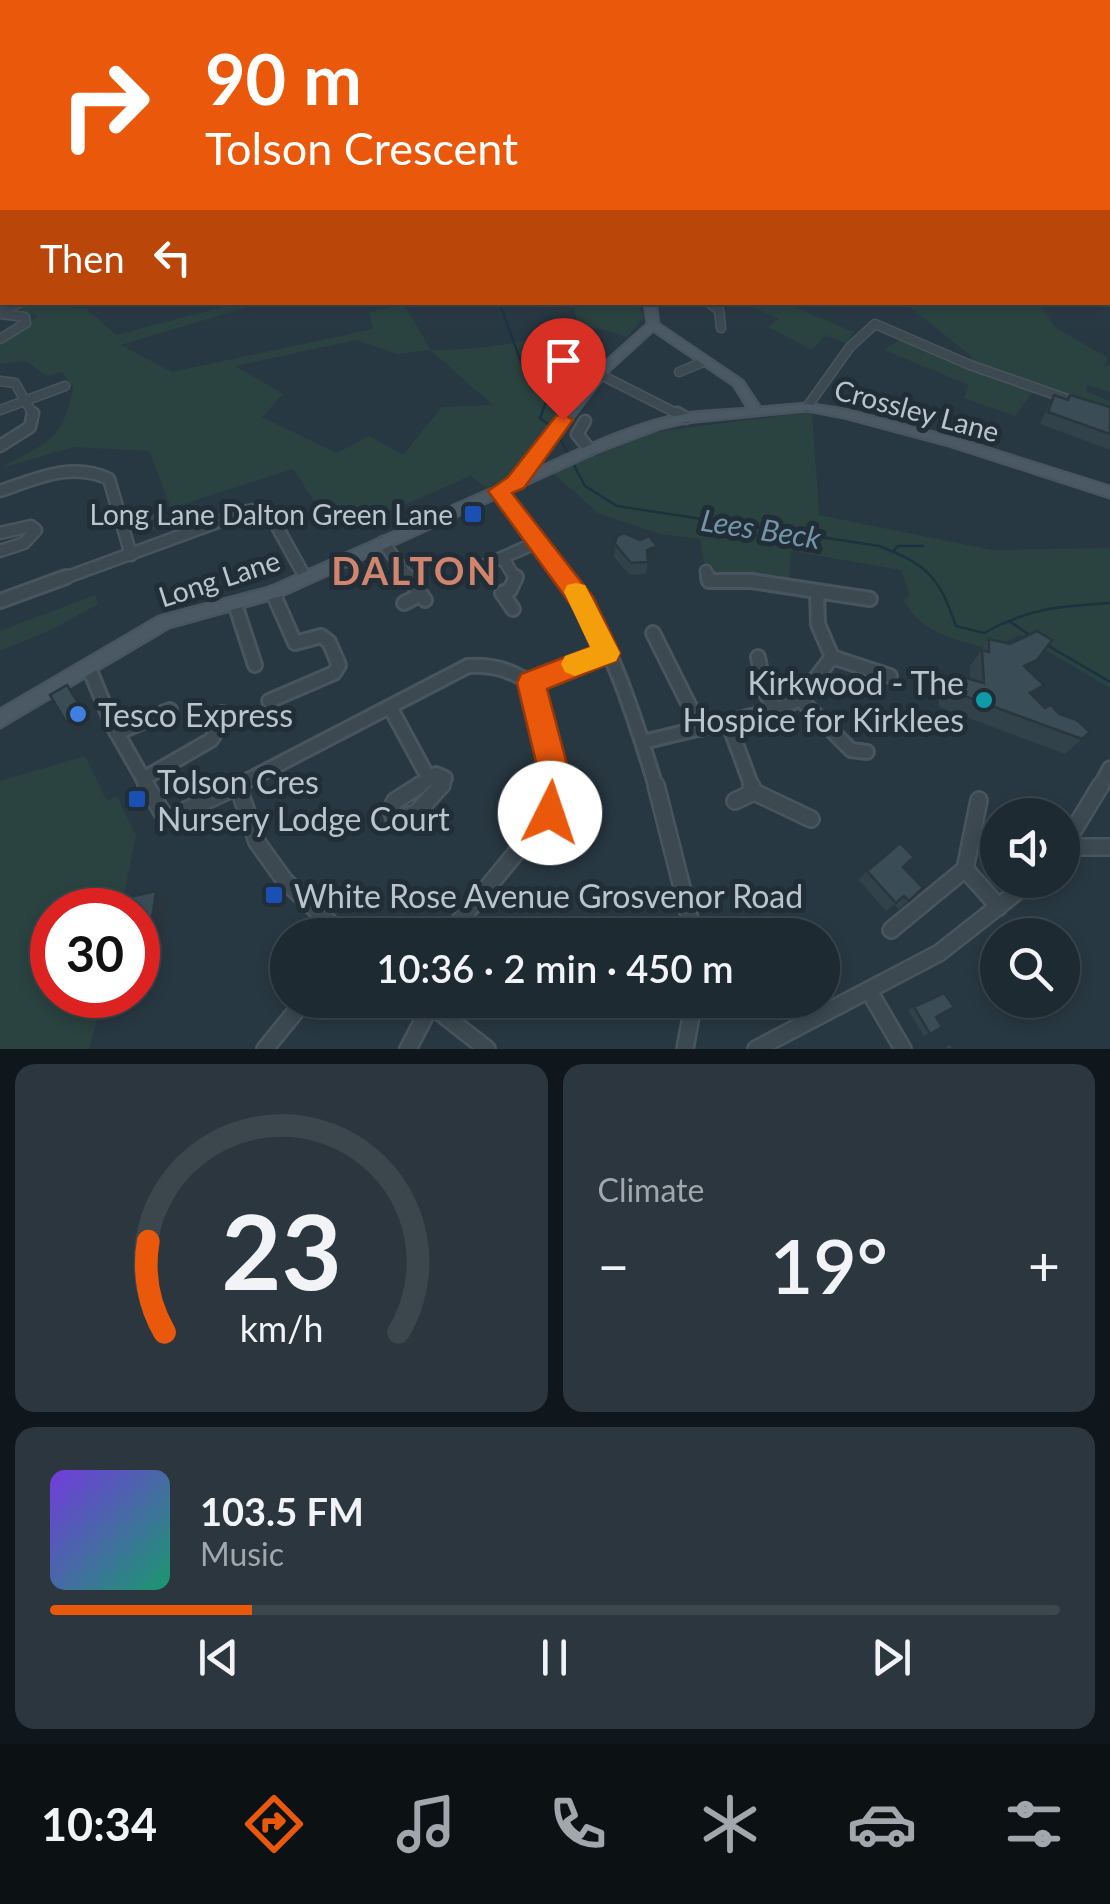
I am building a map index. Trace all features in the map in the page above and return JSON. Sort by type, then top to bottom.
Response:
[{"type":"street","points":[[650,305],[654,326],[738,384],[756,410]]},
{"type":"street","points":[[710,305],[722,323],[737,318]]},
{"type":"street","points":[[0,314],[26,317],[26,324],[0,339]]},
{"type":"street","points":[[807,408],[850,347],[874,324],[970,366],[1094,408]]},
{"type":"street","points":[[516,482],[599,374],[654,326]]},
{"type":"street","points":[[679,372],[703,362]]},
{"type":"street","points":[[599,374],[686,418]]},
{"type":"street","points":[[0,382],[15,383],[35,417],[30,427],[0,446]]},
{"type":"street","points":[[0,410],[64,386]]},
{"type":"street","name":"Crossley Lane","points":[[686,418],[807,408],[953,442],[1110,492]]},
{"type":"street","name":"Long Lane","points":[[0,718],[164,622],[274,594],[516,482],[656,425],[686,418]]},
{"type":"street","points":[[584,453],[576,434],[585,421]]},
{"type":"street","points":[[537,454],[554,466]]},
{"type":"street","points":[[0,491],[64,472],[103,474],[108,479],[131,555]]},
{"type":"street","points":[[498,491],[584,604],[607,653],[643,742],[671,833],[690,918]]},
{"type":"street","points":[[0,601],[248,511],[264,510],[270,514],[306,577]]},
{"type":"street","points":[[0,533],[31,526],[36,530],[24,544],[0,552]]},
{"type":"street","points":[[383,542],[423,597],[404,603]]},
{"type":"street","points":[[462,575],[538,542]]},
{"type":"street","points":[[503,558],[517,578],[510,590],[502,593],[513,609]]},
{"type":"street","points":[[706,572],[710,581],[752,581],[870,600]]},
{"type":"street","points":[[817,591],[818,624],[832,657],[890,676]]},
{"type":"street","points":[[270,701],[330,681],[339,665],[330,642],[321,636],[294,643],[274,594]]},
{"type":"street","points":[[234,604],[254,665]]},
{"type":"street","points":[[652,634],[701,728]]},
{"type":"street","points":[[531,683],[607,653]]},
{"type":"street","points":[[758,657],[765,692],[776,710]]},
{"type":"street","points":[[643,742],[776,710],[800,699],[832,657]]},
{"type":"street","points":[[89,668],[117,733],[166,819],[238,786],[468,666],[491,664],[531,683],[558,787],[550,813],[462,918]]},
{"type":"street","points":[[800,699],[851,750],[867,752]]},
{"type":"street","points":[[390,707],[429,779]]},
{"type":"street","points":[[117,733],[142,717],[170,710]]},
{"type":"street","points":[[143,779],[211,740],[224,719],[222,713]]},
{"type":"street","points":[[728,722],[754,792],[812,818]]},
{"type":"street","points":[[1080,820],[1110,768]]},
{"type":"street","points":[[238,786],[257,842],[285,881],[325,918]]},
{"type":"street","points":[[734,801],[754,792]]},
{"type":"street","points":[[891,930],[964,869],[979,800]]},
{"type":"street","points":[[1080,848],[1110,847]]},
{"type":"street","points":[[964,869],[999,906]]},
{"type":"street","points":[[756,1049],[939,954],[1009,898]]},
{"type":"street","points":[[869,990],[903,1049]]},
{"type":"street","points":[[265,1049],[290,1018]]},
{"type":"street","points":[[408,1049],[421,1018]]},
{"type":"street","points":[[447,1018],[487,1049]]},
{"type":"street","points":[[684,1049],[689,1018]]},
{"type":"green space","points":[[26,305],[86,308],[116,335],[230,305],[253,305],[121,345],[172,372],[373,329],[369,312],[404,305],[431,350],[488,347],[540,336],[577,322],[573,305],[638,305],[644,317],[627,337],[594,327],[582,340],[559,334],[526,360],[551,384],[559,417],[510,475],[487,488],[470,476],[356,526],[344,509],[324,516],[293,469],[171,508],[149,451],[74,447],[1,468],[50,439],[64,420],[73,388],[62,372],[47,376],[25,361],[0,364],[0,342],[38,316],[18,309]],"holes":[[[356,340],[397,354],[430,350],[493,405],[442,407],[403,455],[369,436],[337,453],[262,417],[283,394],[235,366]]]},
{"type":"green space","points":[[748,305],[790,305],[853,332],[847,344],[826,335],[812,350],[768,327],[779,319]]},
{"type":"green space","points":[[907,305],[1039,305],[1056,328],[1108,358],[1104,365],[1110,367],[1110,392],[1087,385],[1086,391],[1110,402],[1110,411],[972,363],[971,356]]},
{"type":"green space","points":[[903,338],[975,371],[1034,390],[1015,416],[964,398],[969,385],[884,350]]},
{"type":"green space","points":[[812,412],[819,515],[992,550],[1110,548],[1110,688],[1020,635],[990,649],[929,628],[903,600],[910,596],[901,570],[791,551],[789,583],[717,578],[705,570],[700,539],[660,534],[598,513],[553,473],[655,432]]},
{"type":"green space","points":[[95,595],[98,604],[53,629],[0,651],[0,631]]},
{"type":"green space","points":[[85,756],[107,801],[117,796],[136,836],[125,888],[30,888],[30,1018],[98,1018],[89,1049],[0,1049],[0,781]]},
{"type":"building","points":[[572,344],[589,348],[584,355],[566,350]]},
{"type":"building","points":[[1054,395],[1068,400],[1070,395],[1110,407],[1110,434],[1048,412]]},
{"type":"building","points":[[146,511],[161,513],[154,521],[139,519]]},
{"type":"building","points":[[624,533],[640,540],[649,536],[657,546],[647,550],[648,562],[631,563],[615,544],[617,536]]},
{"type":"building","points":[[1037,631],[1052,640],[1037,660],[1024,666],[1044,685],[1030,693],[1045,708],[1051,705],[1059,714],[1077,720],[1090,732],[1082,739],[951,691],[951,674],[984,683],[982,650],[989,652],[989,639],[1010,644]]},
{"type":"building","points":[[67,685],[83,711],[66,722],[50,695]]},
{"type":"building","points":[[900,843],[914,857],[903,867],[923,888],[909,901],[904,896],[896,903],[867,871]]},
{"type":"building","points":[[944,993],[954,1007],[936,1017],[942,1027],[930,1034],[914,1007]]},
{"type":"waterway","name":"Lees Beck","points":[[500,305],[524,370],[550,391],[540,418],[553,428]]},
{"type":"waterway","name":"Lees Beck","points":[[558,435],[585,486],[617,506],[879,546],[930,575],[956,626],[984,633],[1009,621]]},
{"type":"waterway","points":[[894,550],[898,546],[923,546]]},
{"type":"waterway","name":"Lees Beck","points":[[1009,621],[1045,610],[1110,603]]},
{"type":"waterway","points":[[1009,621],[1031,636]]},
{"type":"waterway","points":[[1047,645],[1110,682]]},
{"type":"slow traffic","points":[[575,664],[607,653],[576,592]]},
{"type":"place","name":"Long Lane Dalton Green Lane","points":[[473,514]]},
{"type":"place","name":"Kirkwood - The Hospice for Kirklees","points":[[984,700]]},
{"type":"place","name":"Tesco Express","points":[[78,714]]},
{"type":"place","name":"Tolson Cres Nursery Lodge Court","points":[[137,799]]},
{"type":"place","name":"White Rose Avenue Grosvenor Road","points":[[274,895]]},
{"type":"district","name":"DALTON","points":[[415,570]]},
{"type":"route","points":[[550,813],[558,787],[531,683],[607,653],[584,604],[498,491],[516,482],[563,420]]}]
